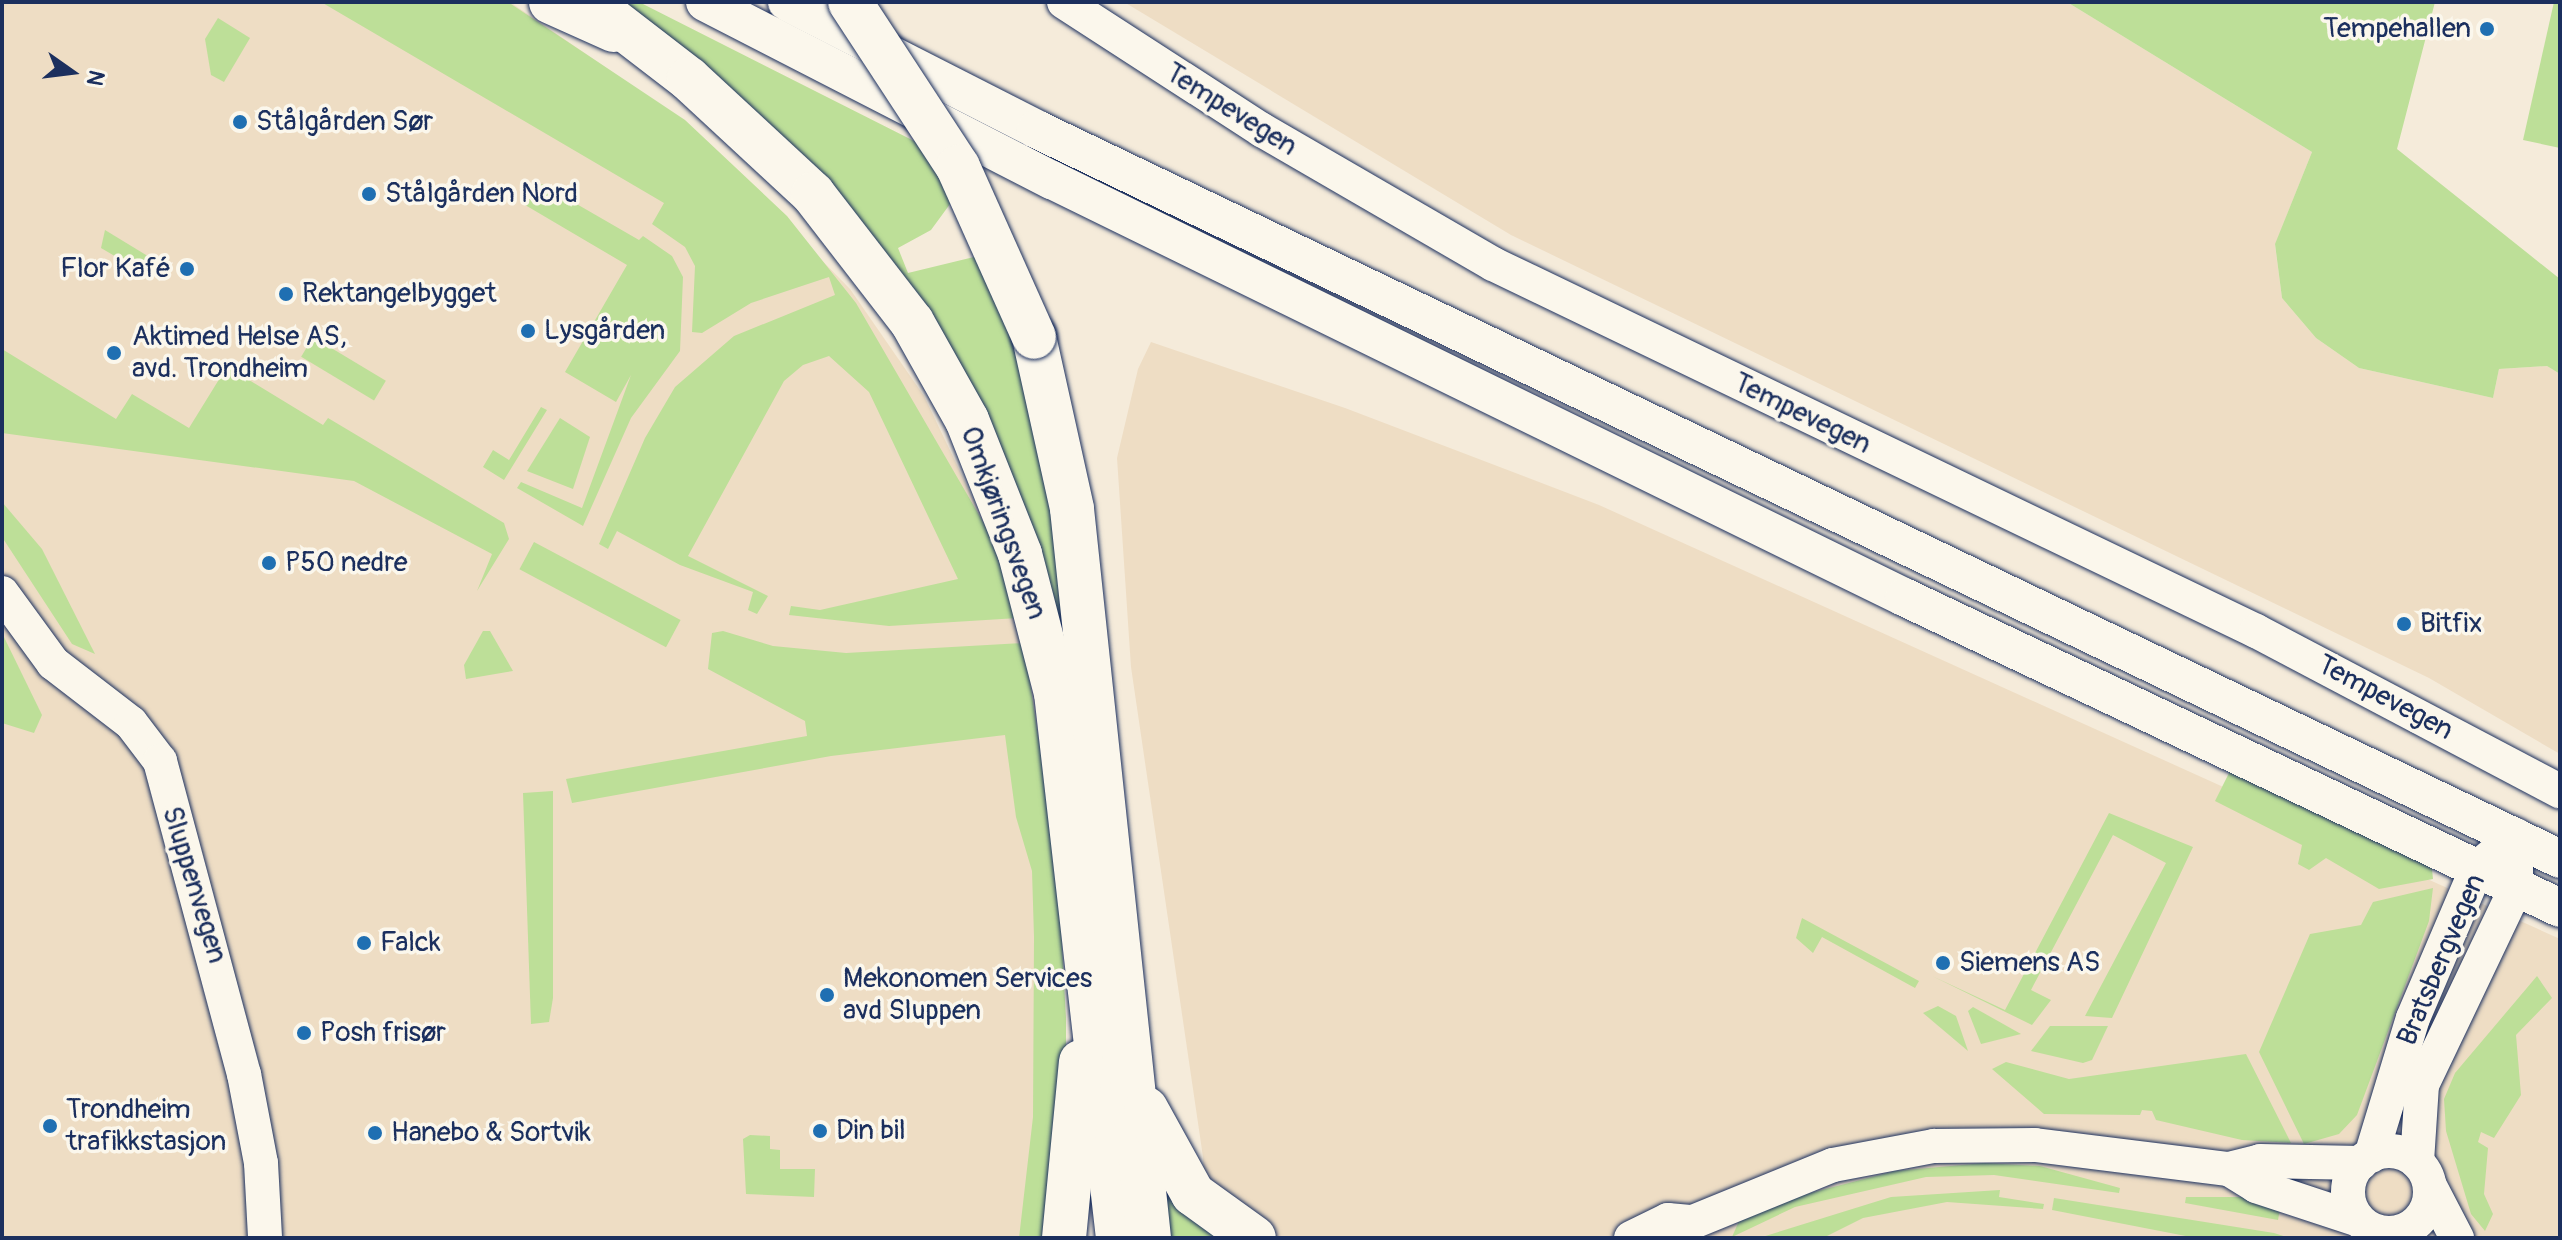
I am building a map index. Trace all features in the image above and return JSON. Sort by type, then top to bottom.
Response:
[{"type":"highway","points":[[551,2],[641,42]]},
{"type":"highway","name":"Omkjøringsvegen","points":[[589,2],[641,42],[813,194],[912,322],[967,420],[1020,554],[1056,693],[1118,1238]]},
{"type":"highway","name":"Omkjøringsvegen","points":[[850,2],[958,167],[1034,337],[1072,509],[1149,1238]]},
{"type":"highway","points":[[1064,1238],[1090,980]]},
{"type":"highway","points":[[1133,1079],[1193,1194],[1254,1238]]},
{"type":"main road","points":[[705,2],[1052,180],[1890,590],[2560,908]]},
{"type":"main road","points":[[787,2],[1036,129],[2516,835],[2560,859]]},
{"type":"street","name":"Tempevegen","points":[[1064,2],[1262,130],[1493,264],[2256,631],[2560,791]]},
{"type":"street","name":"Sluppenvegen","points":[[2,593],[53,663],[131,723],[160,761],[244,1074],[261,1163],[265,1238]]},
{"type":"street","name":"Bratsbergvegen","points":[[2366,1159],[2413,1018],[2477,868],[2516,835]]},
{"type":"street","name":"Bratsbergvegen","points":[[2424,1174],[2422,1085],[2516,888],[2516,835]]},
{"type":"street","points":[[1631,1238],[1668,1220],[1688,1230],[1806,1174],[1934,1146],[2035,1145],[2229,1169],[2260,1161],[2366,1159],[2395,1151],[2424,1174],[2457,1238]]},
{"type":"street","points":[[2366,1159],[2349,1184],[2377,1230]]},
{"type":"street","points":[[2229,1169],[2256,1186],[2377,1230],[2416,1224],[2425,1213],[2424,1174]]},
{"type":"shaded area","points":[[2,2],[510,2],[687,123],[850,289],[924,396],[989,532],[1034,685],[1066,1019],[1051,1238],[2,1238]]},
{"type":"shaded area","points":[[1124,2],[2067,2],[2312,152],[2275,245],[2282,298],[2316,338],[2359,368],[2493,398],[2499,369],[2547,366],[2560,374],[2560,754],[2429,678],[1511,235]]},
{"type":"shaded area","points":[[1151,342],[1345,408],[1599,505],[2560,939],[2560,1238],[1206,1238],[1203,1157],[1131,667],[1117,458],[1138,369]]},
{"type":"green space","points":[[321,2],[508,2],[685,120],[787,216],[856,303],[989,532],[1018,618],[889,626],[789,615],[791,606],[820,610],[958,579],[869,392],[829,356],[803,365],[784,381],[688,556],[768,596],[757,614],[748,610],[753,592],[680,565],[617,531],[608,549],[599,544],[645,438],[675,387],[734,336],[835,295],[829,277],[751,303],[702,333],[692,332],[695,266],[685,247],[652,224],[664,203]]},
{"type":"green space","points":[[616,2],[639,2],[924,146],[953,200],[931,230],[898,248],[908,273],[978,256],[1015,346],[1046,471],[1081,742],[986,416]]},
{"type":"green space","points":[[2067,2],[2435,2],[2397,149],[2560,279],[2560,374],[2547,366],[2499,369],[2493,398],[2359,368],[2316,338],[2282,298],[2275,244],[2312,152]]},
{"type":"green space","points":[[2554,2],[2560,2],[2560,148],[2523,140]]},
{"type":"green space","points":[[218,18],[250,38],[224,82],[211,75],[205,39]]},
{"type":"green space","points":[[542,184],[639,240],[643,236],[672,256],[683,277],[680,351],[631,418],[583,526],[517,488],[521,482],[582,508],[631,375],[616,402],[565,372],[627,265],[520,202]]},
{"type":"green space","points":[[105,230],[151,258],[142,272],[101,248]]},
{"type":"green space","points":[[313,337],[386,381],[374,400],[301,357]]},
{"type":"green space","points":[[2,349],[116,419],[132,394],[189,428],[231,360],[252,372],[249,380],[323,425],[328,418],[504,523],[509,539],[477,591],[492,554],[354,481],[2,433]]},
{"type":"green space","points":[[541,407],[547,410],[504,480],[483,467],[493,450],[509,460]]},
{"type":"green space","points":[[560,418],[590,437],[573,489],[527,471]]},
{"type":"green space","points":[[2,502],[42,549],[95,654],[72,644],[2,537]]},
{"type":"green space","points":[[534,542],[681,620],[666,647],[519,569]]},
{"type":"green space","points":[[483,631],[490,631],[513,671],[466,679],[464,665]]},
{"type":"green space","points":[[723,631],[773,646],[846,653],[1024,643],[1058,868],[1066,1019],[1066,1101],[1051,1238],[1019,1238],[1033,1117],[1034,937],[1032,871],[1016,817],[1005,735],[831,756],[572,803],[566,779],[807,736],[805,721],[708,669],[712,633]]},
{"type":"green space","points":[[2,633],[42,715],[34,733],[2,723]]},
{"type":"green space","points":[[2231,769],[2419,859],[2432,869],[2433,879],[2379,889],[2326,858],[2309,870],[2298,864],[2302,845],[2215,801]]},
{"type":"green space","points":[[553,791],[553,998],[549,1022],[531,1024],[523,793]]},
{"type":"green space","points":[[2109,813],[2193,847],[2112,1018],[2085,1016],[2166,863],[2113,835],[2031,990],[2051,1000],[2032,1025],[1932,976],[2005,1010]]},
{"type":"green space","points":[[2433,888],[2429,921],[2357,1115],[2339,1134],[2304,1144],[2259,1052],[2310,934],[2361,925],[2373,902]]},
{"type":"green space","points":[[1802,918],[1919,981],[1915,988],[1822,937],[1813,953],[1796,938]]},
{"type":"green space","points":[[2537,976],[2552,998],[2516,1035],[2521,1095],[2494,1138],[2481,1132],[2478,1142],[2488,1148],[2484,1194],[2493,1214],[2485,1231],[2471,1214],[2446,1131],[2444,1099],[2455,1073]]},
{"type":"green space","points":[[1938,1006],[1956,1016],[1968,1051],[1923,1013]]},
{"type":"green space","points":[[1973,1007],[2021,1034],[1981,1044],[1968,1011]]},
{"type":"green space","points":[[2050,1026],[2108,1026],[2092,1060],[2083,1063],[2031,1051]]},
{"type":"green space","points":[[2246,1054],[2291,1143],[2242,1140],[2156,1120],[2152,1111],[2142,1110],[2140,1115],[2044,1114],[1992,1069],[2006,1062],[2069,1079]]},
{"type":"green space","points":[[750,1135],[770,1136],[770,1149],[780,1150],[780,1169],[815,1169],[814,1197],[746,1194],[743,1139]]},
{"type":"green space","points":[[1984,1163],[2040,1166],[2120,1188],[2119,1193],[1994,1175],[1926,1177],[1795,1207],[1732,1237],[1739,1221],[1787,1199],[1895,1171]]},
{"type":"green space","points":[[1159,1168],[1233,1238],[1165,1238]]},
{"type":"green space","points":[[2000,1190],[1999,1197],[2044,1204],[2043,1209],[1947,1202],[1863,1218],[1823,1238],[1759,1238],[1891,1197]]},
{"type":"green space","points":[[2186,1197],[2249,1197],[2281,1204],[2278,1220],[2185,1203]]},
{"type":"green space","points":[[2054,1198],[2290,1238],[2196,1238],[2052,1210]]},
{"type":"place","name":"Tempehallen","points":[[2487,29]]},
{"type":"place","name":"Stålgården Sør","points":[[240,122]]},
{"type":"place","name":"Stålgården Nord","points":[[369,194]]},
{"type":"place","name":"Flor Kafé","points":[[187,269]]},
{"type":"place","name":"Rektangelbygget","points":[[286,294]]},
{"type":"place","name":"Lysgården","points":[[528,331]]},
{"type":"place","name":"Aktimed Helse AS, avd. Trondheim","points":[[114,353]]},
{"type":"place","name":"P50 nedre","points":[[269,563]]},
{"type":"place","name":"Bitfix","points":[[2404,624]]},
{"type":"place","name":"Falck","points":[[364,943]]},
{"type":"place","name":"Siemens AS","points":[[1943,963]]},
{"type":"place","name":"Mekonomen Services avd Sluppen","points":[[827,995]]},
{"type":"place","name":"Posh frisør","points":[[304,1033]]},
{"type":"place","name":"Trondheim trafikkstasjon","points":[[50,1126]]},
{"type":"place","name":"Din bil","points":[[820,1131]]},
{"type":"place","name":"Hanebo & Sortvik","points":[[375,1133]]}]
